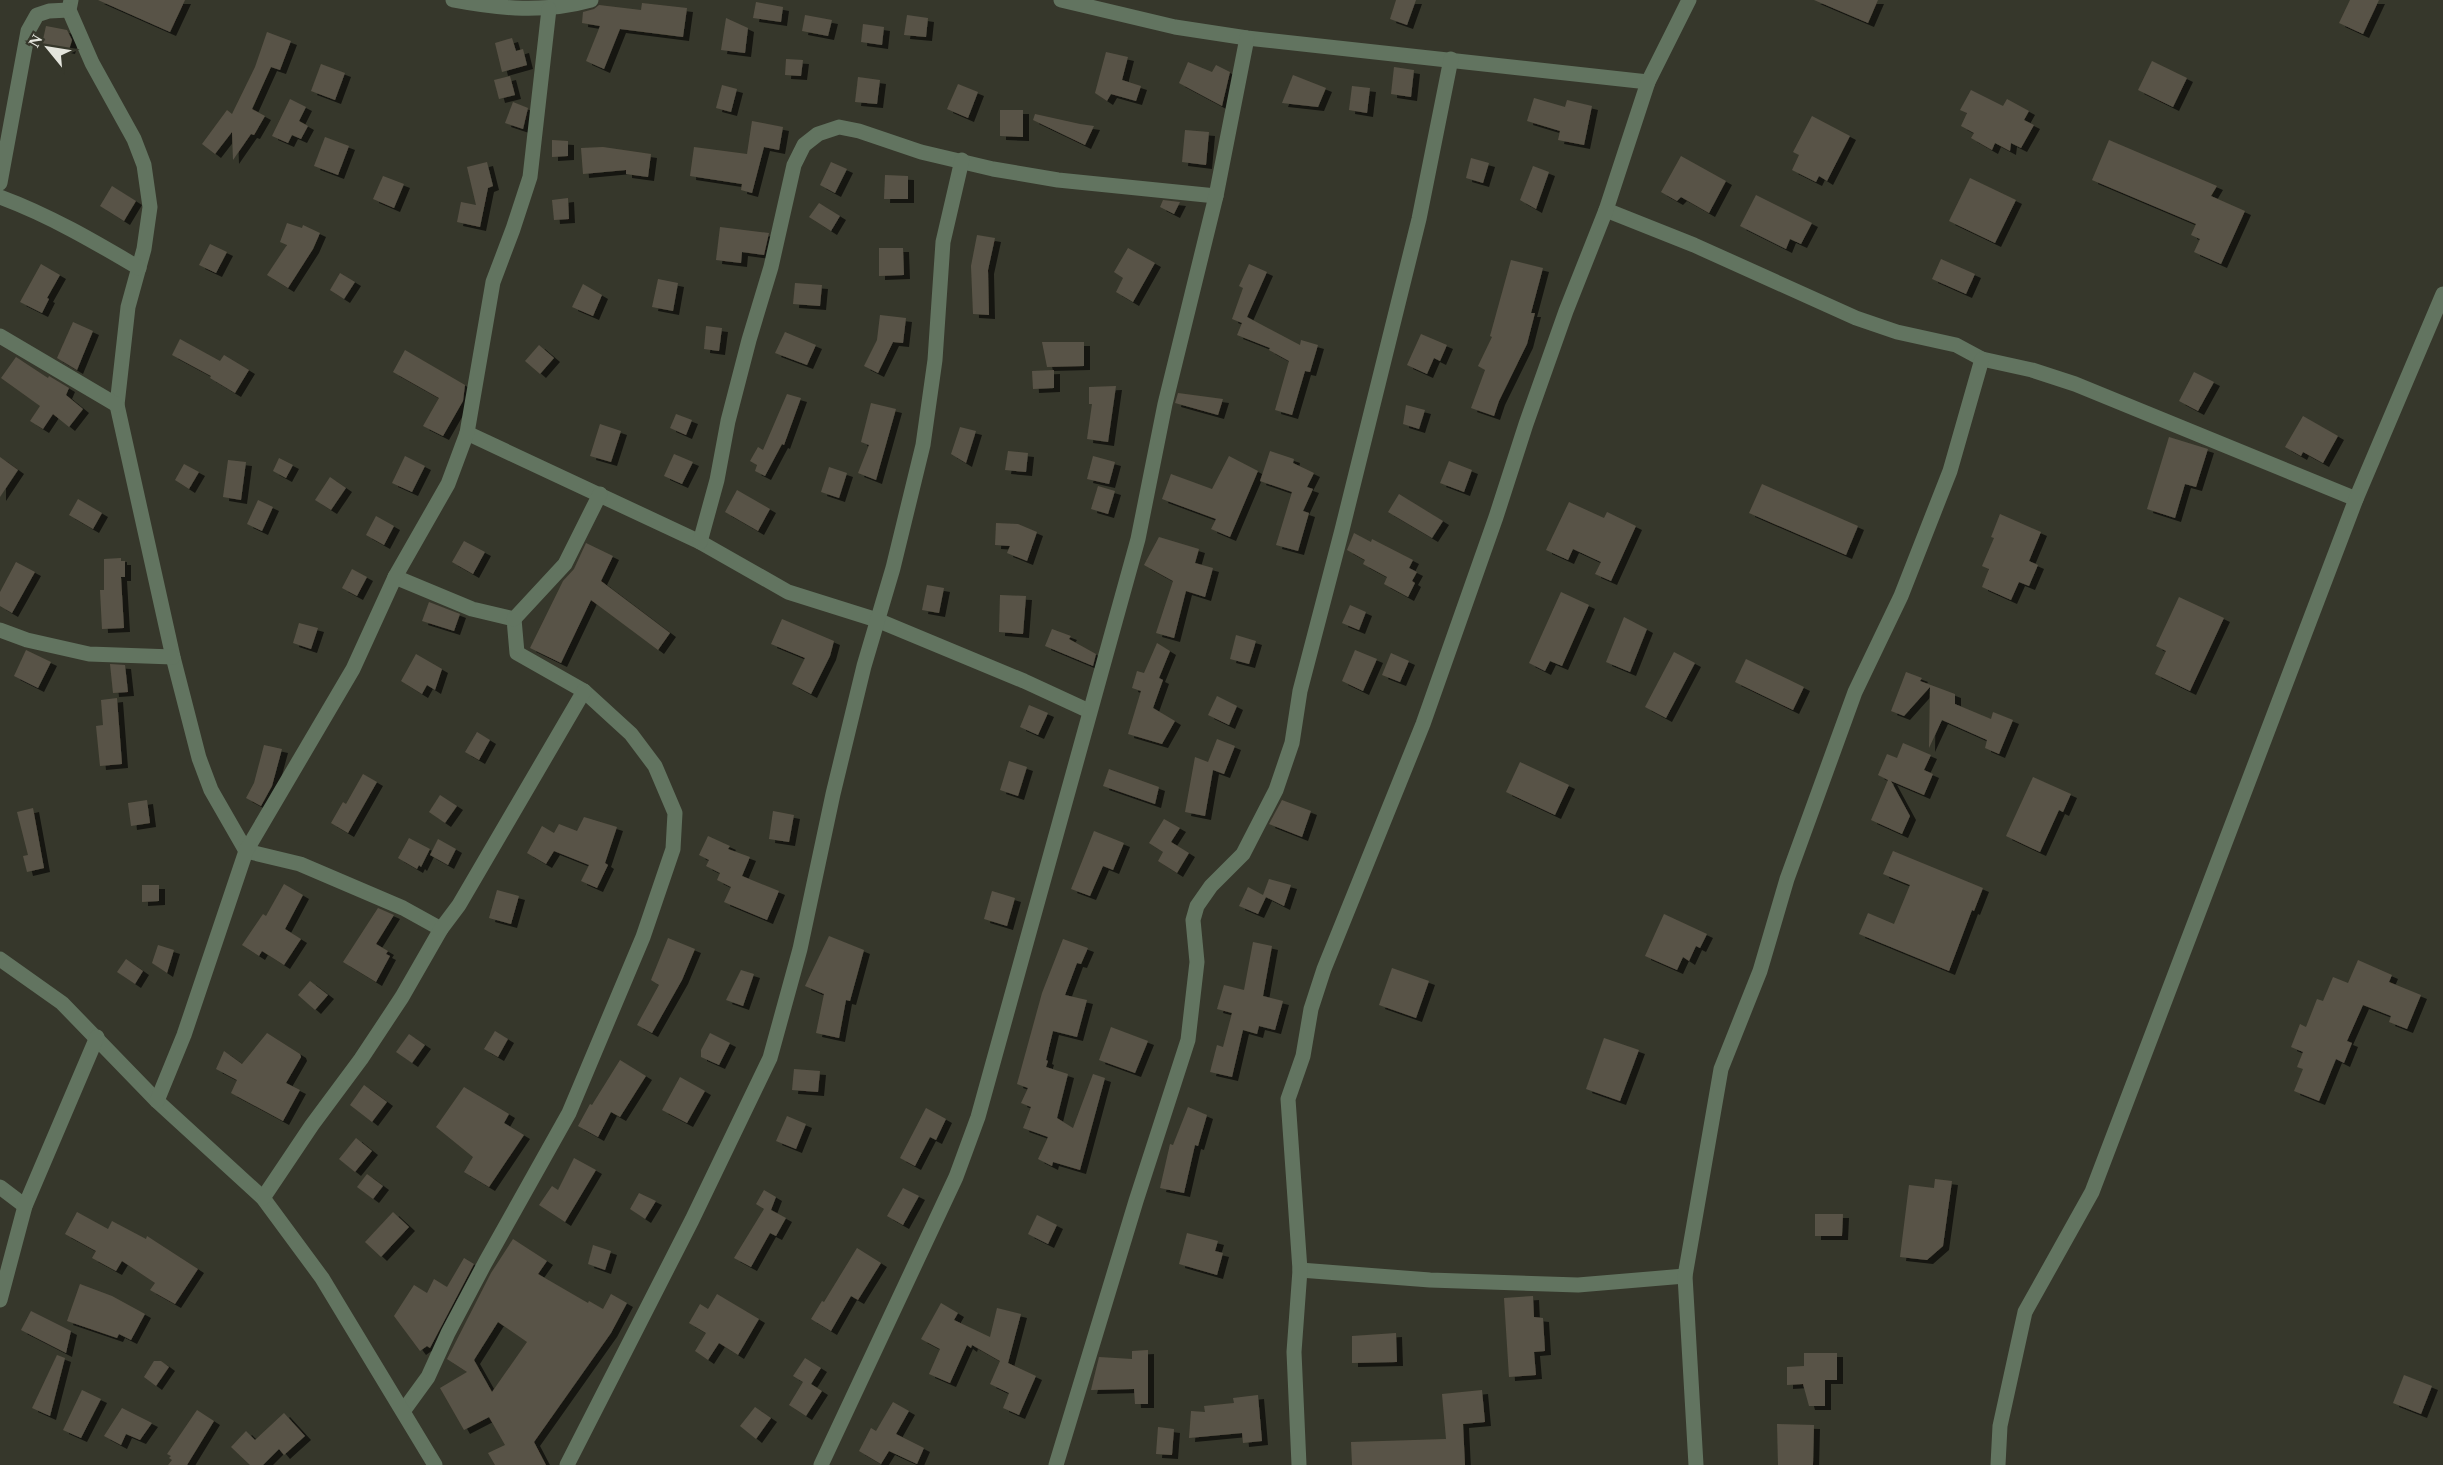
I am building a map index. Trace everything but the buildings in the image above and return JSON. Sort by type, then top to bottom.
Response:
[{"type":"street","points":[[453,0],[482,2],[517,9],[549,9],[591,0]]},
{"type":"street","points":[[1061,0],[1175,27],[1247,39],[1451,59],[1648,82]]},
{"type":"street","points":[[1299,1465],[1293,1352],[1300,1270],[1288,1099],[1303,1056],[1311,1009],[1324,969],[1423,724],[1566,311],[1606,210],[1648,82],[1689,0]]},
{"type":"street","points":[[0,183],[28,31],[37,15],[70,5],[92,63],[134,139],[144,165],[150,207],[140,268],[128,307],[117,405],[173,657],[211,790],[246,851],[300,864],[403,908],[441,929]]},
{"type":"street","points":[[157,1101],[184,1035],[246,851],[353,669],[395,577],[448,484],[467,433],[493,282],[530,177],[549,9]]},
{"type":"street","points":[[821,1465],[956,1177],[978,1117],[1138,539],[1166,404],[1216,196],[1247,39]]},
{"type":"street","points":[[1056,1465],[1188,1040],[1197,962],[1193,920],[1197,906],[1211,886],[1243,854],[1276,790],[1292,743],[1300,692],[1419,219],[1451,59]]},
{"type":"street","points":[[700,542],[717,480],[728,421],[771,267],[794,165],[804,145],[818,134],[839,127],[859,131],[921,152],[993,169],[1058,180],[1216,196]]},
{"type":"street","points":[[567,1465],[692,1220],[770,1058],[800,949],[836,782],[877,620],[893,568],[923,444],[934,360],[943,242],[962,160]]},
{"type":"street","points":[[0,197],[18,203],[140,268]]},
{"type":"street","points":[[1606,210],[1694,245],[1856,318],[1897,332],[1956,345],[1982,359],[2032,370],[2076,384],[2356,499]]},
{"type":"street","points":[[1998,1465],[2000,1426],[2025,1312],[2092,1192],[2356,499],[2443,294]]},
{"type":"street","points":[[0,336],[117,405]]},
{"type":"street","points":[[1696,1465],[1685,1276],[1721,1069],[1760,971],[1787,879],[1855,692],[1901,596],[1950,471],[1982,359]]},
{"type":"street","points":[[467,433],[700,542],[788,592],[877,620],[1089,711]]},
{"type":"street","points":[[404,1410],[428,1377],[485,1263],[569,1113],[643,937],[673,849],[675,813],[655,766],[631,734],[584,691],[517,653],[514,619],[566,564],[600,494]]},
{"type":"street","points":[[395,577],[472,609],[514,619]]},
{"type":"street","points":[[0,630],[27,640],[89,654],[173,657]]},
{"type":"street","points":[[263,1198],[396,1006],[441,929],[459,905],[584,691]]},
{"type":"street","points":[[0,959],[62,1003],[157,1101],[263,1198],[322,1278],[404,1410],[435,1465]]},
{"type":"street","points":[[0,1300],[25,1206],[97,1037]]},
{"type":"street","points":[[0,1188],[25,1206]]},
{"type":"street","points":[[1300,1270],[1430,1280],[1578,1285],[1685,1276]]}]
